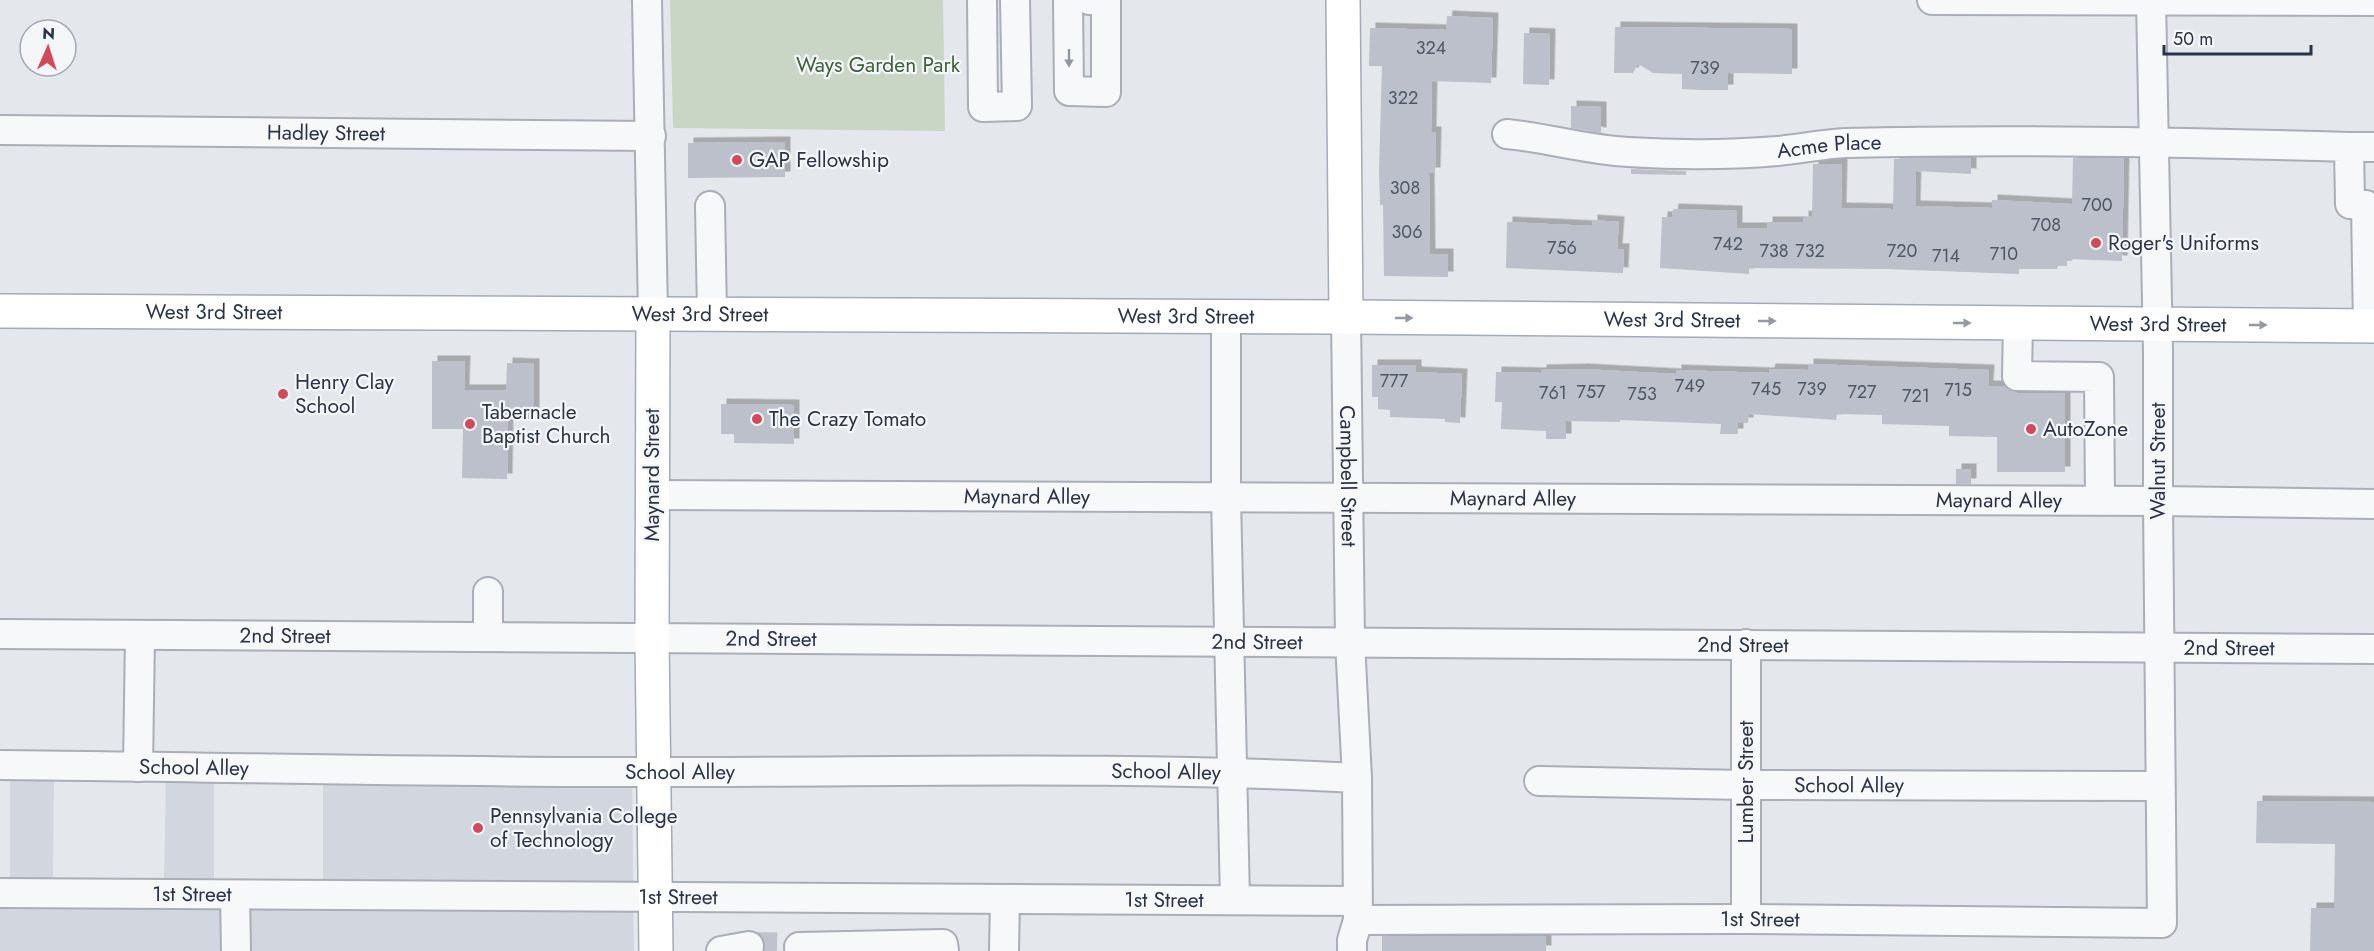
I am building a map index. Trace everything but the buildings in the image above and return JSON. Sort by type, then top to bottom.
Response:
[{"type":"main road","name":"Campbell Street","points":[[1343,0],[1346,317]]},
{"type":"main road","name":"West 3rd Street","points":[[0,310],[1346,317],[2371,326]]},
{"type":"main road","name":"Maynard Street","points":[[653,314],[652,638],[656,951]]},
{"type":"street","name":"Maynard Street","points":[[647,0],[653,314]]},
{"type":"street","points":[[982,0],[983,107],[1017,106],[1015,0]]},
{"type":"street","points":[[1068,0],[1069,91],[1106,92],[1106,1],[1089,0]]},
{"type":"street","points":[[1932,0],[2374,2]]},
{"type":"street","name":"Walnut Street","points":[[2151,1],[2158,324],[2162,923]]},
{"type":"street","name":"Hadley Street","points":[[0,130],[651,136]]},
{"type":"street","name":"Acme Place","points":[[1507,134],[1627,152],[1700,154],[1776,151],[1842,143],[2153,141],[2362,147]]},
{"type":"street","points":[[2362,147],[2350,204],[2366,205],[2371,326]]},
{"type":"street","points":[[710,206],[712,314]]},
{"type":"street","points":[[1226,317],[1226,497],[1235,900]]},
{"type":"street","name":"Campbell Street","points":[[1346,317],[1350,642],[1358,778],[1358,911],[1352,951]]},
{"type":"street","points":[[2018,323],[2017,376],[2099,377],[2100,500]]},
{"type":"street","name":"Maynard Alley","points":[[652,495],[2100,500],[2374,504]]},
{"type":"street","points":[[488,592],[488,636]]},
{"type":"street","name":"2nd Street","points":[[0,634],[2374,649]]},
{"type":"street","points":[[138,767],[140,634]]},
{"type":"street","name":"Lumber Street","points":[[1746,644],[1746,919]]},
{"type":"street","name":"School Alley","points":[[0,765],[653,772],[1231,772],[1358,778]]},
{"type":"street","name":"School Alley","points":[[1539,781],[1746,785],[2160,786]]},
{"type":"street","name":"1st Street","points":[[0,893],[1235,900],[1358,911],[1746,919],[2162,923]]},
{"type":"street","points":[[235,895],[236,951]]},
{"type":"street","points":[[1004,951],[1005,899]]},
{"type":"street","points":[[799,947],[943,944],[944,951]]},
{"type":"street","points":[[722,951],[749,946]]},
{"type":"shaded area","name":"Pennsylvania College of Technology","points":[[323,769],[632,774],[634,951],[0,951],[0,882],[10,881],[10,772],[54,772],[53,881],[164,882],[166,773],[214,773],[214,882],[323,882]]},
{"type":"green space","name":"Ways Garden Park","points":[[670,0],[943,0],[945,131],[673,128]]},
{"type":"tunnel","points":[[749,946],[799,947]]},
{"type":"place","name":"GAP Fellowship","points":[[737,160]]},
{"type":"place","name":"Roger's Uniforms","points":[[2096,243]]},
{"type":"place","name":"Henry Clay School","points":[[283,394]]},
{"type":"place","name":"The Crazy Tomato","points":[[757,419]]},
{"type":"place","name":"Tabernacle Baptist Church","points":[[470,424]]},
{"type":"place","name":"AutoZone","points":[[2031,429]]},
{"type":"place","name":"Pennsylvania College of Technology","points":[[478,828]]}]
